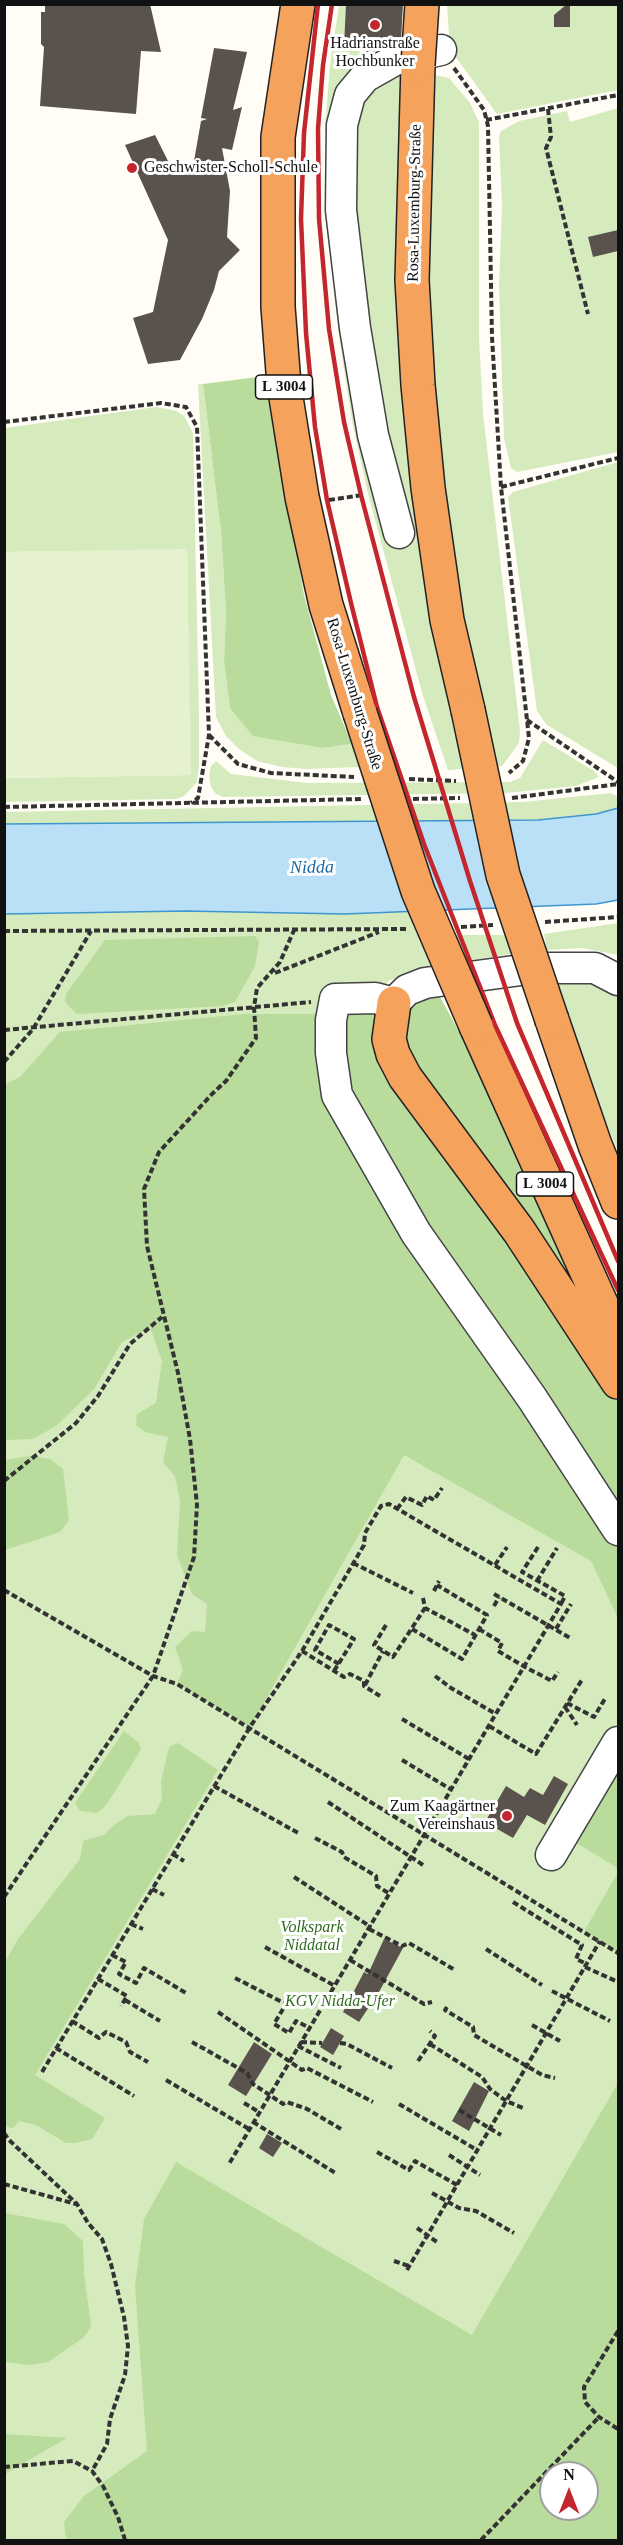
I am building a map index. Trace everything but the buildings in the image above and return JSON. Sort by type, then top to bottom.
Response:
[{"type":"highway","name":"Rosa-Luxemburg-Straße","points":[[298,4],[278,137],[276,222],[278,307],[284,385],[302,497],[324,594],[418,891],[476,1026],[618,1341]]},
{"type":"highway","name":"Rosa-Luxemburg-Straße","points":[[422,4],[430,58],[412,280],[418,385],[428,488],[447,620],[503,875],[595,1145],[618,1202]]},
{"type":"highway","points":[[394,1003],[389,1040],[393,1054],[405,1077],[519,1231],[618,1382]]},
{"type":"street","points":[[399,533],[373,435],[355,328],[341,210],[342,125],[350,95],[365,77],[395,60],[430,58]]},
{"type":"street","points":[[618,980],[595,968],[536,968],[425,982],[407,990],[394,1003],[375,998],[335,999],[331,1020],[331,1053],[337,1095],[416,1233],[532,1398],[618,1530]]},
{"type":"street","points":[[551,1855],[618,1742]]},
{"type":"path","points":[[430,58],[484,110],[486,120],[492,337],[501,487],[518,658],[527,719],[618,782]]},
{"type":"path","points":[[486,120],[618,95]]},
{"type":"path","points":[[548,109],[551,137],[546,147],[588,314]]},
{"type":"path","points":[[4,422],[161,403],[186,407],[196,427],[209,735],[198,798],[190,804],[4,807]]},
{"type":"path","points":[[501,487],[618,458]]},
{"type":"path","points":[[319,502],[388,492]]},
{"type":"path","points":[[4,1897],[153,1676],[194,1557],[197,1504],[188,1428],[178,1373],[162,1316],[147,1246],[144,1189],[159,1152],[212,1094],[226,1082],[256,1038],[254,1007],[257,988],[272,974],[295,928]]},
{"type":"path","points":[[4,931],[408,929]]},
{"type":"path","points":[[4,1062],[33,1029],[91,930]]},
{"type":"path","points":[[272,974],[382,930]]},
{"type":"path","points":[[4,1030],[335,999]]},
{"type":"path","points":[[4,1481],[76,1423],[98,1396],[130,1344],[162,1316]]},
{"type":"path","points":[[398,1509],[406,1497],[422,1505],[427,1496],[434,1500],[442,1488]]},
{"type":"path","points":[[42,2072],[250,1727],[302,1651],[364,1545],[365,1533],[381,1506],[389,1504],[561,1604]]},
{"type":"path","points":[[495,1565],[507,1546]]},
{"type":"path","points":[[229,2164],[561,1604],[565,1596],[522,1572],[538,1547]]},
{"type":"path","points":[[537,1581],[557,1548]]},
{"type":"path","points":[[353,1563],[413,1593]]},
{"type":"path","points":[[412,1629],[462,1659],[487,1615],[438,1583],[434,1591]]},
{"type":"path","points":[[4,1590],[153,1676],[177,1684],[250,1727],[618,1953]]},
{"type":"path","points":[[494,1605],[496,1596],[570,1638]]},
{"type":"path","points":[[386,1625],[374,1645],[393,1657],[425,1608],[423,1598]]},
{"type":"path","points":[[556,1629],[571,1604]]},
{"type":"path","points":[[425,1608],[475,1635]]},
{"type":"path","points":[[334,1671],[339,1664],[354,1639],[329,1625],[315,1650],[339,1664]]},
{"type":"path","points":[[479,1629],[502,1643],[498,1651],[525,1667],[552,1681],[558,1672]]},
{"type":"path","points":[[302,1651],[344,1677],[350,1674],[364,1681],[364,1686],[380,1696]]},
{"type":"path","points":[[364,1686],[383,1651]]},
{"type":"path","points":[[435,1676],[496,1714]]},
{"type":"path","points":[[489,1726],[536,1754],[583,1678]]},
{"type":"path","points":[[566,1705],[594,1717],[606,1697]]},
{"type":"path","points":[[566,1705],[578,1725]]},
{"type":"path","points":[[402,1719],[469,1759]]},
{"type":"path","points":[[402,1760],[452,1790]]},
{"type":"path","points":[[214,1786],[300,1834]]},
{"type":"path","points":[[328,1802],[423,1865]]},
{"type":"path","points":[[315,1838],[342,1852],[344,1857],[376,1876],[377,1886],[390,1894]]},
{"type":"path","points":[[173,1854],[184,1861]]},
{"type":"path","points":[[294,1877],[370,1928],[402,1946],[409,1942],[455,1970]]},
{"type":"path","points":[[152,1889],[164,1895]]},
{"type":"path","points":[[513,1902],[582,1945],[576,1959],[618,1982]]},
{"type":"path","points":[[131,1924],[144,1929]]},
{"type":"path","points":[[394,2261],[408,2268],[600,1941]]},
{"type":"path","points":[[265,1947],[335,1986]]},
{"type":"path","points":[[486,1949],[542,1985]]},
{"type":"path","points":[[112,1955],[126,1962],[119,1974],[136,1983],[144,1968],[186,1993]]},
{"type":"path","points":[[350,1960],[424,2004],[432,2002]]},
{"type":"path","points":[[235,1978],[286,2004],[274,2024],[289,2033],[296,2021],[310,2028]]},
{"type":"path","points":[[98,1979],[128,1996],[121,2006]]},
{"type":"path","points":[[552,1991],[578,2006],[585,2006],[610,2021]]},
{"type":"path","points":[[125,2000],[160,2021]]},
{"type":"path","points":[[447,2007],[445,2010],[473,2027],[474,2035],[542,2075],[555,2078]]},
{"type":"path","points":[[218,2012],[289,2061],[373,2102]]},
{"type":"path","points":[[72,2021],[99,2038],[106,2032],[126,2042],[130,2052],[148,2062]]},
{"type":"path","points":[[532,2025],[560,2041]]},
{"type":"path","points":[[418,2061],[435,2036],[430,2031]]},
{"type":"path","points":[[192,2042],[247,2073],[253,2084],[283,2104],[287,2102],[307,2109],[341,2129]]},
{"type":"path","points":[[300,2044],[322,2043]]},
{"type":"path","points":[[340,2043],[347,2044],[392,2068]]},
{"type":"path","points":[[300,2044],[341,2068]]},
{"type":"path","points":[[430,2044],[482,2077],[490,2089],[506,2101],[524,2108]]},
{"type":"path","points":[[56,2048],[134,2096]]},
{"type":"path","points":[[166,2080],[249,2128]]},
{"type":"path","points":[[244,2103],[259,2112]]},
{"type":"path","points":[[399,2104],[477,2150]]},
{"type":"path","points":[[459,2110],[501,2135]]},
{"type":"path","points":[[253,2122],[337,2174]]},
{"type":"path","points":[[4,2133],[77,2204],[87,2223],[102,2239],[124,2317],[128,2346],[125,2375],[110,2419],[107,2444],[92,2471]]},
{"type":"path","points":[[377,2152],[409,2170],[415,2161],[457,2185]]},
{"type":"path","points":[[449,2155],[480,2175]]},
{"type":"path","points":[[4,2184],[77,2204]]},
{"type":"path","points":[[432,2193],[459,2208],[476,2211],[514,2233]]},
{"type":"path","points":[[417,2229],[437,2242]]},
{"type":"path","points":[[618,2331],[584,2387],[585,2402],[599,2417],[618,2429]]},
{"type":"path","points":[[481,2541],[599,2417]]},
{"type":"path","points":[[4,2467],[73,2461],[92,2471],[103,2486],[118,2517],[124,2541]]},
{"type":"green space","points":[[339,5],[346,5],[344,45],[364,47],[363,59],[380,60],[381,48],[395,60],[403,62],[434,621],[455,737],[487,729],[457,601],[434,394],[427,270],[435,75],[449,78],[470,103],[479,122],[479,337],[483,414],[520,730],[519,743],[502,766],[448,770],[423,696],[368,494],[352,421],[338,329],[327,217],[325,129],[330,65]]},
{"type":"green space","points":[[447,5],[618,5],[618,90],[497,114],[450,49]]},
{"type":"green space","points":[[618,108],[618,452],[517,472],[511,468],[504,438],[499,286],[502,206],[499,136],[501,131],[519,121],[567,111],[570,122]]},
{"type":"green space","points":[[265,376],[304,595],[331,695],[352,744],[323,748],[253,736],[230,708],[224,659],[226,611],[221,532],[203,384]]},
{"type":"green space","points":[[198,384],[203,384],[221,532],[226,611],[224,659],[323,748],[352,744],[360,767],[306,769],[282,767],[257,761],[239,749],[226,736],[216,717]]},
{"type":"green space","points":[[156,407],[177,411],[184,416],[193,433],[199,714],[197,782],[184,796],[176,799],[5,802],[4,778],[190,775],[187,550],[4,552],[5,428]]},
{"type":"green space","points":[[618,462],[618,768],[547,725],[537,711],[508,497],[513,492]]},
{"type":"green space","points":[[187,549],[191,775],[5,778],[5,552]]},
{"type":"green space","points":[[543,740],[594,771],[599,777],[576,786],[505,793],[223,797],[216,794],[211,787],[209,775],[211,766],[216,761],[231,774],[308,783],[510,782],[520,778]]},
{"type":"green space","points":[[611,793],[618,797],[618,808],[596,814],[538,820],[5,824],[4,812],[523,802]]},
{"type":"green space","name":"Volkspark Niddatal","points":[[185,911],[345,914],[409,911],[417,935],[505,935],[511,954],[425,967],[388,981],[381,996],[618,1402],[618,2540],[5,2540],[5,914]]},
{"type":"green space","points":[[618,923],[618,955],[582,948],[547,950],[544,934]]},
{"type":"green space","points":[[255,936],[259,942],[255,966],[235,1002],[222,1006],[77,1014],[65,1002],[66,994],[105,940]]},
{"type":"green space","points":[[557,978],[602,983],[618,989],[618,1152],[594,1092]]},
{"type":"green space","points":[[427,997],[440,997],[462,1037],[577,1294],[406,1061],[399,1016],[407,1006]]},
{"type":"green space","points":[[368,1006],[602,1368],[618,1402],[618,1515],[345,1096],[340,1019],[350,1009]]},
{"type":"green space","points":[[243,1014],[319,1014],[323,1058],[618,1542],[618,1618],[591,1561],[404,1455],[250,1727],[177,1684],[183,1670],[175,1647],[192,1631],[205,1632],[207,1604],[192,1594],[177,1555],[180,1501],[175,1476],[163,1462],[168,1437],[145,1432],[136,1425],[137,1414],[156,1403],[162,1361],[150,1327],[122,1342],[94,1389],[56,1426],[33,1439],[5,1440],[4,1085],[20,1077],[60,1032]]},
{"type":"green space","points":[[30,1456],[50,1459],[63,1469],[69,1520],[60,1532],[5,1550],[5,1460]]},
{"type":"green space","points":[[124,1731],[138,1742],[141,1749],[107,1804],[97,1813],[80,1811],[75,1803]]},
{"type":"green space","points":[[178,1743],[218,1770],[35,2075],[105,2118],[92,2139],[75,2143],[66,2143],[36,2125],[19,2121],[13,2128],[5,2126],[5,1962],[18,1939],[80,1859],[83,1841],[104,1835],[128,1816],[155,1814],[162,1799],[161,1781],[169,1747]]},
{"type":"green space","points":[[618,1762],[618,1868],[571,1840]]},
{"type":"green space","points":[[618,1872],[618,1953],[585,1930]]},
{"type":"green space","points":[[618,2083],[618,2540],[66,2540],[64,2522],[84,2496],[147,2451],[135,2286],[144,2219],[176,2162],[472,2335]]},
{"type":"green space","points":[[4,2213],[64,2224],[83,2241],[84,2272],[91,2327],[83,2338],[48,2362],[30,2365],[5,2362]]},
{"type":"green space","points":[[5,2434],[67,2438],[5,2474]]},
{"type":"water","name":"Nidda","points":[[618,808],[618,900],[596,904],[345,914],[185,911],[5,914],[4,824],[538,820],[596,814]]},
{"type":"railway","points":[[318,4],[304,133],[301,219],[306,333],[315,427],[327,500],[351,603],[377,707],[424,844],[495,1025],[618,1290]]},
{"type":"railway","points":[[332,4],[323,65],[318,129],[319,219],[329,329],[344,422],[414,697],[470,881],[517,1023],[618,1261]]},
{"type":"place","name":"Hadrianstraße Hochbunker","points":[[375,25]]},
{"type":"place","name":"Geschwister-Scholl-Schule","points":[[132,168]]},
{"type":"place","name":"Zum Kaagärtner Vereinshaus","points":[[507,1816]]},
{"type":"park label","name":"KGV Nidda-Ufer","points":[[340,2002]]}]
